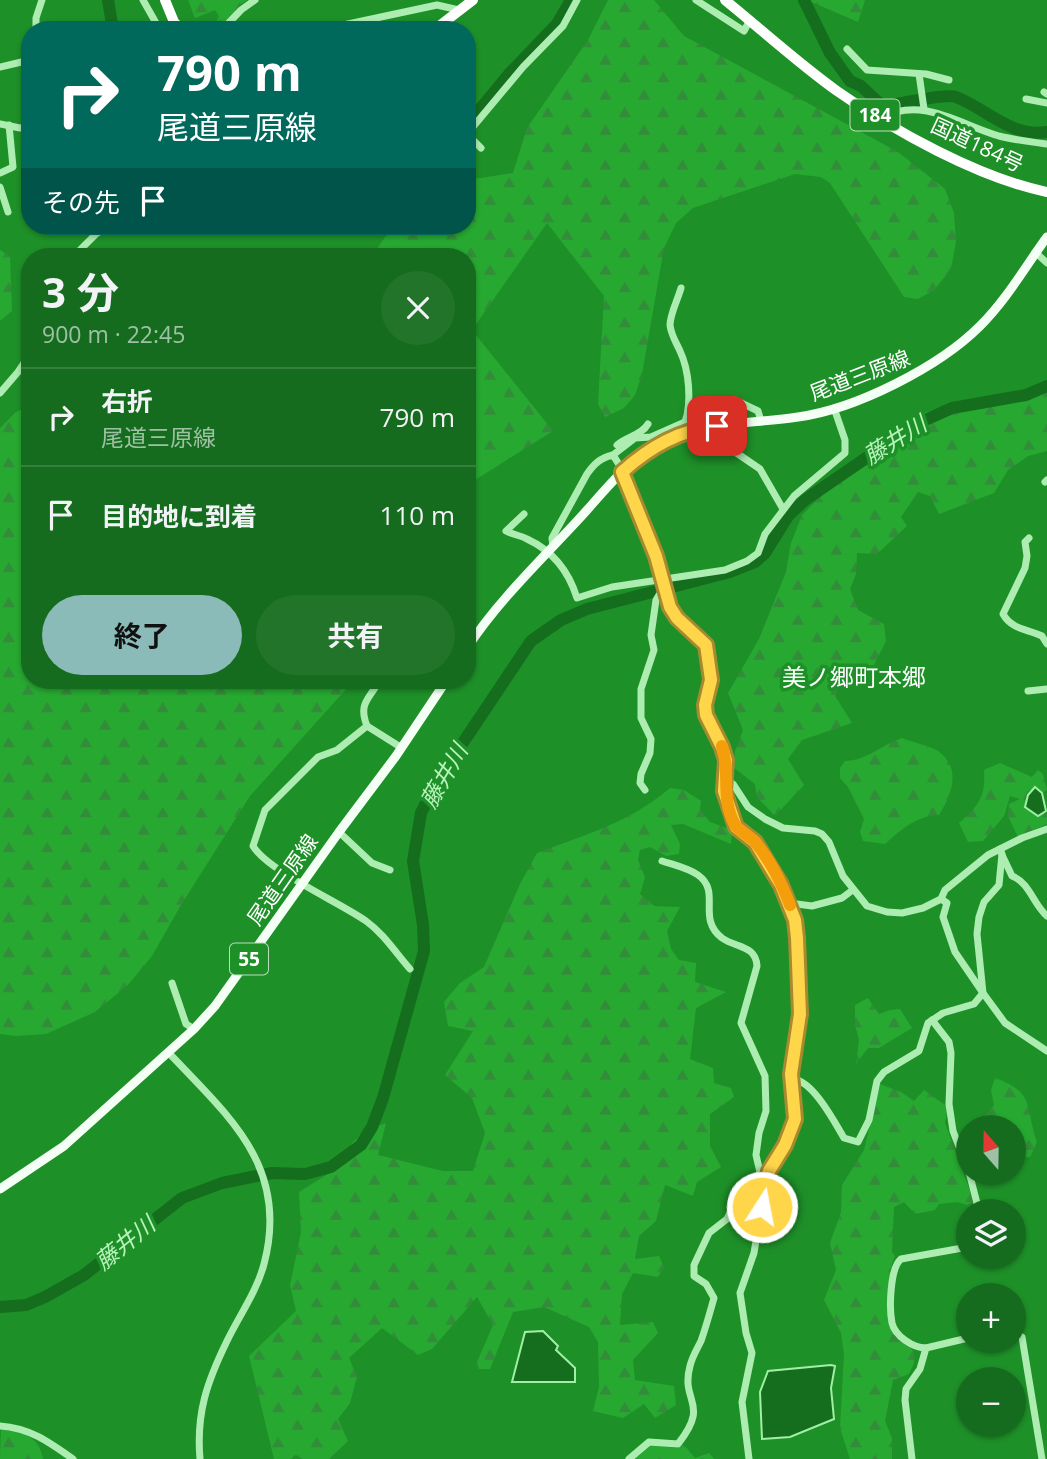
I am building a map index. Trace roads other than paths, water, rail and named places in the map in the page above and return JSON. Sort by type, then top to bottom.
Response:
[{"type":"highway","points":[[164,0],[174,21]]},
{"type":"highway","points":[[445,21],[473,0]]},
{"type":"highway","name":"国道184号","points":[[725,0],[836,91],[880,118],[950,158],[1021,187],[1047,192]]},
{"type":"main road","name":"尾道三原線","points":[[476,635],[551,549],[641,455],[661,442],[684,433],[717,426],[801,417],[834,408],[925,369],[980,326],[1022,276],[1047,237]]},
{"type":"main road","name":"尾道三原線","points":[[0,1189],[64,1146],[194,1029],[215,1006],[402,748],[441,689]]},
{"type":"street","points":[[36,21],[42,0]]},
{"type":"street","points":[[143,0],[155,21]]},
{"type":"street","points":[[231,21],[255,0]]},
{"type":"street","points":[[476,123],[523,67],[563,26],[577,0]]},
{"type":"street","points":[[696,0],[744,31],[750,20]]},
{"type":"street","points":[[362,21],[438,5],[459,10]]},
{"type":"street","points":[[847,49],[867,70],[926,74],[948,80]]},
{"type":"street","points":[[0,67],[21,62]]},
{"type":"street","points":[[919,74],[923,109]]},
{"type":"street","points":[[1026,99],[1047,103]]},
{"type":"street","points":[[880,118],[906,109],[923,109],[1000,137],[1047,144]]},
{"type":"street","points":[[0,124],[21,128]]},
{"type":"street","points":[[0,173],[13,167],[9,125]]},
{"type":"street","points":[[476,143],[481,148]]},
{"type":"street","points":[[0,187],[8,212]]},
{"type":"street","points":[[82,248],[95,235]]},
{"type":"street","points":[[1035,252],[1047,263]]},
{"type":"street","points":[[551,549],[552,538],[593,464],[613,455],[635,438],[651,437],[685,422],[688,414],[687,381],[681,354],[671,334],[670,321],[681,288]]},
{"type":"street","points":[[0,393],[21,369]]},
{"type":"street","points":[[688,414],[699,404],[735,400],[758,411],[761,421]]},
{"type":"street","points":[[524,514],[506,531],[551,549],[571,579],[578,598],[612,587],[725,570],[758,553],[765,534],[794,496],[845,453],[845,440],[834,408]]},
{"type":"street","points":[[629,1459],[649,1442],[678,1444],[694,1419],[695,1407],[688,1377],[689,1367],[701,1341],[714,1298],[706,1284],[694,1276],[694,1265],[709,1233],[726,1219],[737,1198],[785,1145],[795,1119],[791,1074],[800,1014],[797,938],[789,903],[755,842],[736,827],[724,791],[726,760],[706,715],[705,705],[711,680],[706,645],[677,618],[665,594],[656,556],[613,455],[614,448],[645,430],[648,424]]},
{"type":"street","points":[[717,426],[719,441],[760,469],[783,509]]},
{"type":"street","points":[[1029,538],[1024,547],[1027,556],[1025,568],[1003,614],[1005,619],[1026,632],[1042,636],[1047,644]]},
{"type":"street","points":[[645,790],[640,783],[641,774],[650,753],[651,739],[641,718],[641,689],[654,650],[652,635],[656,600],[659,595],[665,594]]},
{"type":"street","points":[[373,689],[362,705],[362,715],[367,726],[402,748]]},
{"type":"street","points":[[1028,691],[1047,689]]},
{"type":"street","points":[[367,726],[337,750],[318,757],[265,810],[253,846],[258,854],[386,937],[410,969]]},
{"type":"street","points":[[726,779],[733,784],[748,807],[765,819],[783,828],[822,834],[829,842],[850,892],[867,906],[887,912],[902,913],[923,908],[941,899],[945,890],[969,869],[1022,838],[1047,829]]},
{"type":"street","points":[[339,832],[372,863],[390,870]]},
{"type":"street","points":[[793,1079],[807,1084],[844,1138],[858,1142],[869,1120],[877,1081],[884,1072],[919,1051],[928,1023],[943,1013],[974,1004],[983,993],[979,917],[984,902],[999,884],[1001,852]]},
{"type":"street","points":[[1001,852],[1012,876],[1022,880],[1047,916]]},
{"type":"street","points":[[662,861],[697,874],[708,884],[710,895],[707,914],[718,934],[753,951],[757,958],[741,1023],[765,1076],[766,1111],[759,1132],[756,1155],[765,1184]]},
{"type":"street","points":[[843,876],[867,906]]},
{"type":"street","points":[[789,903],[812,906],[850,892]]},
{"type":"street","points":[[941,899],[947,903],[943,917],[955,952],[983,993],[1005,1023],[1047,1051]]},
{"type":"street","points":[[172,983],[186,1024],[194,1029]]},
{"type":"street","points":[[932,1020],[949,1042],[951,1053],[948,1104],[956,1139]]},
{"type":"street","points":[[168,1052],[243,1135],[258,1163],[267,1196],[270,1229],[264,1266],[212,1372],[202,1400],[198,1436],[200,1459]]},
{"type":"street","points":[[749,1459],[742,1402],[752,1353],[746,1334],[740,1293],[754,1253],[765,1184],[776,1156]]},
{"type":"street","points":[[956,1249],[901,1259],[892,1272],[892,1323],[906,1341],[919,1348],[956,1342]]},
{"type":"street","points":[[912,1459],[906,1389],[920,1369],[926,1348]]},
{"type":"street","points":[[1025,1353],[1042,1459]]},
{"type":"street","points":[[0,1426],[26,1429],[73,1459]]},
{"type":"waterway","points":[[108,0],[112,21]]},
{"type":"waterway","points":[[476,114],[509,74],[557,24],[571,0]]},
{"type":"waterway","points":[[804,0],[830,53],[850,81],[861,86],[878,102],[886,106],[951,96],[1011,127],[1034,133],[1047,132]]},
{"type":"waterway","name":"藤井川","points":[[0,1307],[26,1305],[84,1275],[182,1198],[222,1183],[272,1173],[305,1174],[331,1167],[361,1145],[372,1127],[383,1098],[424,951],[423,925],[413,861],[421,813],[436,783],[531,641],[561,620],[587,609],[730,572],[755,562],[765,553],[788,516],[805,500],[914,425],[952,408],[1026,395],[1047,386]]},
{"type":"district","name":"美ノ郷町本郷","points":[[854,678]]}]
